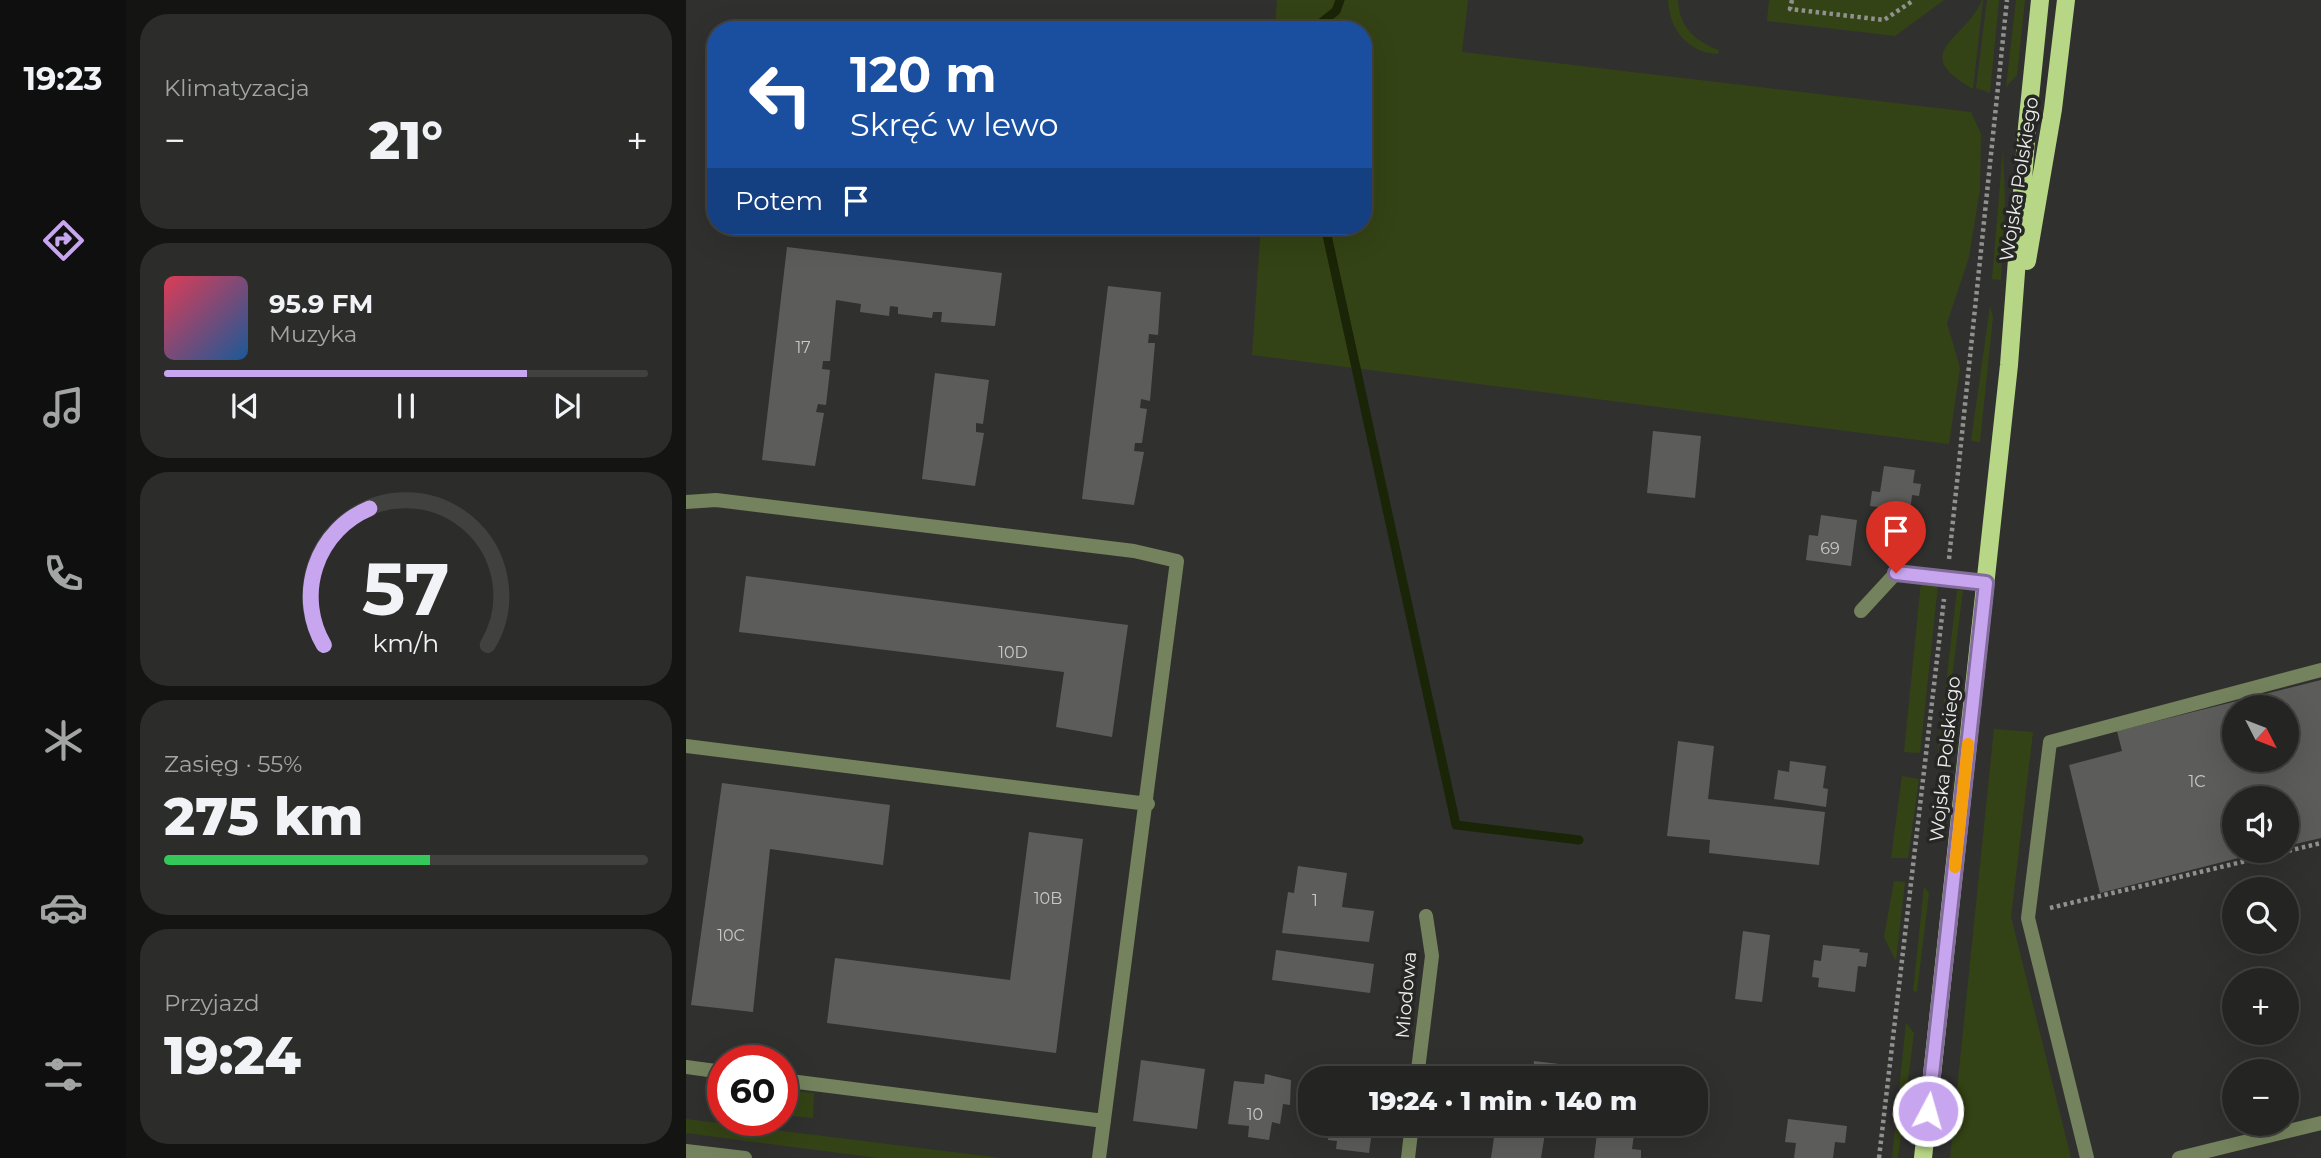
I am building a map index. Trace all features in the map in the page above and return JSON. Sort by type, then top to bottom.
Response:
[{"type":"main road","name":"Wojska Polskiego","points":[[1923,1158],[2010,365],[2027,127],[2040,0]]},
{"type":"main road","name":"Wojska Polskiego","points":[[2010,365],[2053,108],[2066,0]]},
{"type":"street","points":[[686,502],[730,502],[1134,551],[1177,561],[1099,1158]]},
{"type":"street","points":[[1861,611],[1896,573],[1986,583]]},
{"type":"street","points":[[2087,1158],[2029,913],[2050,742],[2321,670]]},
{"type":"street","points":[[686,746],[1147,804]]},
{"type":"street","name":"Miodowa","points":[[1418,1066],[1432,956],[1426,916]]},
{"type":"street","points":[[686,1067],[707,1070]]},
{"type":"street","points":[[798,1082],[1104,1121]]},
{"type":"street","points":[[2179,1158],[2321,1123]]},
{"type":"street","points":[[1408,1158],[1411,1136]]},
{"type":"street","points":[[686,1151],[745,1158]]},
{"type":"path","points":[[1791,0],[1790,9],[1884,20],[1914,0]]},
{"type":"path","points":[[2029,913],[2321,843]]},
{"type":"green space","points":[[1277,0],[1468,0],[1462,52],[1971,112],[1981,134],[1980,189],[1969,257],[1947,323],[1960,368],[1949,444],[1252,355],[1260,235],[1372,235],[1372,21],[1276,21]]},
{"type":"green space","points":[[1668,0],[1678,0],[1685,26],[1703,43],[1719,50],[1718,54],[1698,49],[1682,38],[1672,21]]},
{"type":"green space","points":[[1769,0],[1944,0],[1895,36],[1767,21]]},
{"type":"green space","points":[[1982,0],[1973,89],[1944,65],[1943,55]]},
{"type":"green space","points":[[1987,0],[1999,0],[1990,93],[1976,88]]},
{"type":"green space","points":[[2016,0],[2025,0],[2017,75],[2006,87]]},
{"type":"green space","points":[[2003,149],[2005,200],[2001,280],[1992,279]]},
{"type":"green space","points":[[1990,306],[1993,317],[1980,442],[1971,441]]},
{"type":"green space","points":[[1921,582],[1938,585],[1920,753],[1904,752]]},
{"type":"green space","points":[[1957,590],[1963,590],[1943,749],[1938,752]]},
{"type":"green space","points":[[1994,729],[2033,732],[2011,917],[2071,1158],[1950,1158]]},
{"type":"green space","points":[[1902,776],[1919,779],[1908,858],[1891,858]]},
{"type":"green space","points":[[1894,881],[1905,882],[1896,961],[1884,937]]},
{"type":"green space","points":[[1924,887],[1929,893],[1917,992],[1913,991]]},
{"type":"green space","points":[[1906,1023],[1914,1033],[1898,1158],[1892,1158]]},
{"type":"green space","points":[[798,1092],[814,1093],[813,1118],[798,1117]]},
{"type":"green space","points":[[686,1119],[707,1122],[707,1136],[686,1133]]},
{"type":"green space","points":[[798,1133],[1001,1158],[878,1158],[709,1136],[798,1136]]},
{"type":"building","points":[[787,247],[1002,273],[995,326],[941,322],[942,312],[933,312],[932,318],[898,314],[898,307],[890,306],[889,316],[860,312],[861,304],[836,300],[830,361],[823,361],[822,369],[830,370],[826,405],[818,404],[816,412],[824,413],[815,466],[762,460]]},
{"type":"building","points":[[1108,286],[1161,292],[1158,335],[1149,334],[1148,343],[1155,343],[1150,401],[1141,399],[1140,408],[1147,409],[1142,443],[1135,443],[1134,451],[1144,452],[1134,505],[1082,499]]},
{"type":"building","points":[[935,373],[989,380],[983,424],[976,423],[976,432],[984,433],[975,486],[922,479]]},
{"type":"building","points":[[1653,431],[1701,436],[1695,498],[1647,493]]},
{"type":"building","points":[[1884,466],[1915,470],[1913,483],[1921,484],[1919,496],[1912,495],[1910,511],[1870,506],[1872,491],[1880,492]]},
{"type":"building","points":[[1821,515],[1857,520],[1851,566],[1806,560],[1809,535],[1818,536]]},
{"type":"building","points":[[746,576],[1128,625],[1112,737],[1056,727],[1064,672],[739,632]]},
{"type":"building","points":[[2321,680],[2321,838],[2299,843],[2299,786],[2222,786],[2222,862],[2100,893],[2069,765],[2122,751],[2117,731],[2222,705],[2222,772],[2300,772],[2300,695],[2261,695]]},
{"type":"building","points":[[1678,741],[1714,746],[1708,799],[1825,812],[1819,865],[1709,853],[1710,840],[1667,836]]},
{"type":"building","points":[[1790,761],[1826,766],[1823,788],[1828,789],[1826,807],[1774,799],[1778,770],[1789,772]]},
{"type":"building","points":[[722,783],[890,805],[883,865],[770,849],[753,1012],[691,1005]]},
{"type":"building","points":[[1029,832],[1083,839],[1056,1053],[827,1023],[835,958],[1010,980]]},
{"type":"building","points":[[1298,866],[1347,873],[1342,907],[1374,911],[1369,942],[1282,933],[1288,892],[1294,893]]},
{"type":"building","points":[[1743,931],[1770,935],[1762,1002],[1735,999]]},
{"type":"building","points":[[1823,945],[1860,949],[1859,952],[1868,953],[1866,967],[1858,966],[1855,992],[1818,987],[1819,978],[1812,977],[1814,960],[1821,961]]},
{"type":"building","points":[[1276,950],[1374,964],[1370,993],[1272,980]]},
{"type":"building","points":[[1141,1060],[1205,1069],[1197,1129],[1133,1121]]},
{"type":"building","points":[[1534,1061],[1576,1066],[1533,1066]]},
{"type":"building","points":[[1265,1074],[1291,1080],[1290,1105],[1283,1104],[1280,1124],[1272,1122],[1269,1140],[1248,1137],[1249,1126],[1228,1124],[1234,1081],[1264,1084]]},
{"type":"building","points":[[1788,1119],[1847,1126],[1845,1143],[1835,1142],[1833,1158],[1794,1158],[1796,1143],[1785,1142]]},
{"type":"building","points":[[1328,1136],[1371,1136],[1369,1153],[1336,1149],[1337,1141],[1328,1140]]},
{"type":"building","points":[[1494,1136],[1545,1136],[1541,1158],[1491,1158]]},
{"type":"building","points":[[1597,1136],[1634,1136],[1632,1149],[1641,1150],[1641,1158],[1594,1158]]},
{"type":"waterway","points":[[1323,21],[1336,11],[1340,0]]},
{"type":"waterway","points":[[1327,235],[1456,825],[1579,840]]},
{"type":"slow traffic","points":[[1955,867],[1968,744]]},
{"type":"route","points":[[1896,573],[1986,583],[1928,1111]]}]
